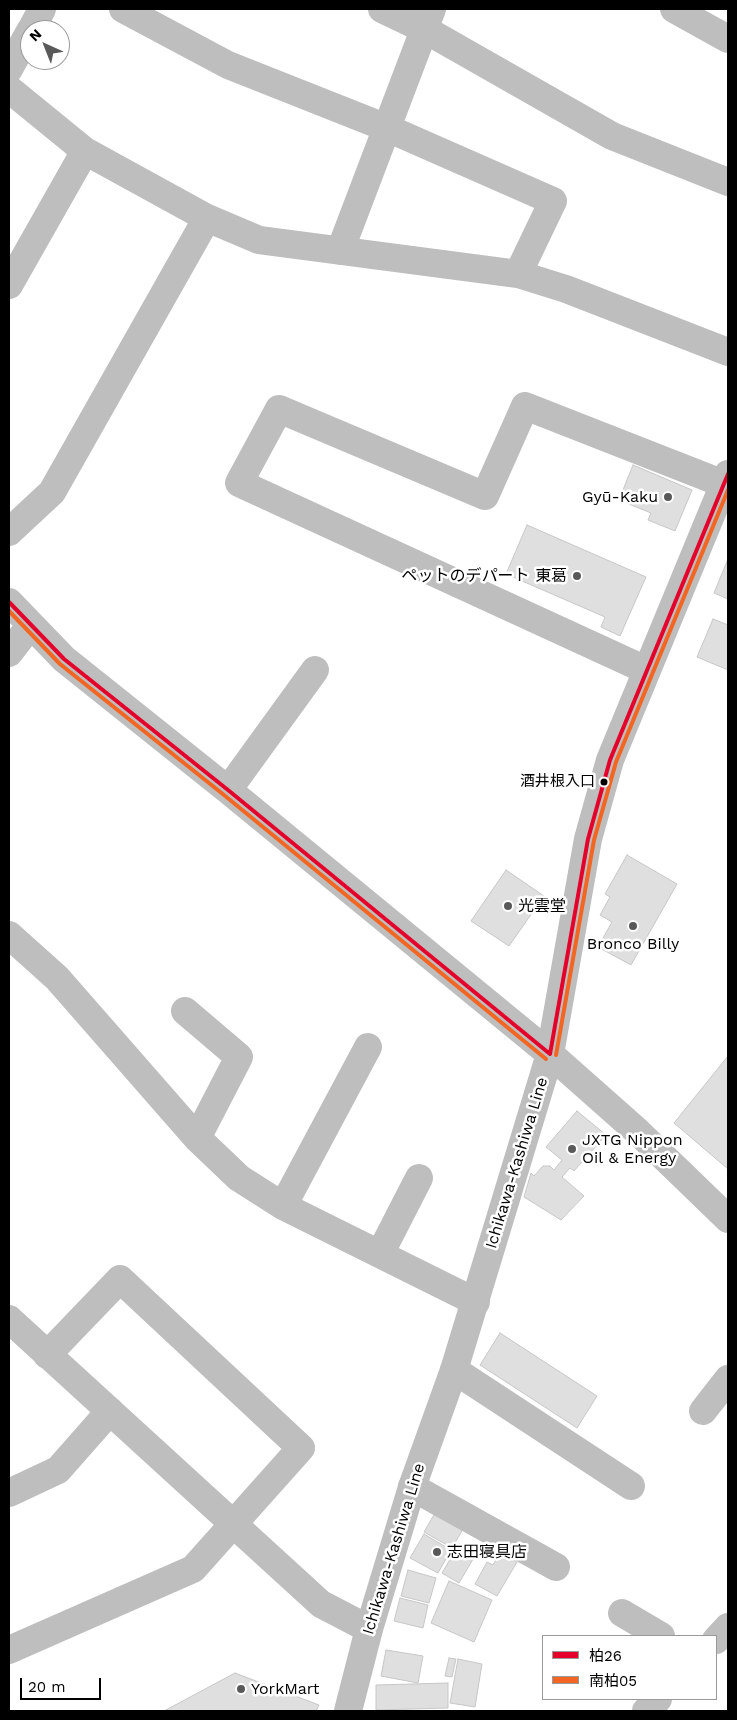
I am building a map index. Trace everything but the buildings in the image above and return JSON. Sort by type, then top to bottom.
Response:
[{"type":"street","points":[[36,20],[42,9]]},
{"type":"street","points":[[123,9],[228,65],[387,128],[553,200],[518,274]]},
{"type":"street","points":[[382,9],[428,19],[612,136],[728,182]]},
{"type":"street","points":[[674,9],[728,39]]},
{"type":"street","points":[[340,251],[428,19]]},
{"type":"street","points":[[9,69],[20,49]]},
{"type":"street","points":[[9,89],[85,151],[207,218],[259,240],[518,274],[566,289],[728,352]]},
{"type":"street","points":[[9,285],[85,151]]},
{"type":"street","points":[[9,532],[52,492],[207,218]]},
{"type":"street","points":[[646,670],[239,483],[279,409],[485,496],[525,406],[726,479]]},
{"type":"street","name":"Ichikawa-Kashiwa Line","points":[[348,1711],[369,1629],[412,1487],[476,1302],[550,1054],[588,839],[610,760],[726,479]]},
{"type":"street","points":[[9,602],[30,626],[64,659],[228,790],[550,1054],[637,1131],[728,1219]]},
{"type":"street","points":[[9,653],[30,626]]},
{"type":"street","points":[[228,790],[315,670]]},
{"type":"street","points":[[9,935],[57,978],[197,1138],[239,1178],[283,1206],[476,1302]]},
{"type":"street","points":[[185,1011],[238,1057],[197,1138]]},
{"type":"street","points":[[283,1206],[368,1047]]},
{"type":"street","points":[[380,1254],[419,1178]]},
{"type":"street","points":[[9,1650],[193,1569],[302,1448],[120,1279],[47,1355]]},
{"type":"street","points":[[9,1319],[321,1604],[369,1629]]},
{"type":"street","points":[[454,1370],[631,1486]]},
{"type":"street","points":[[703,1410],[728,1379]]},
{"type":"street","points":[[9,1493],[58,1470],[110,1411]]},
{"type":"street","points":[[412,1487],[556,1568]]},
{"type":"street","points":[[622,1613],[659,1635]]},
{"type":"street","points":[[646,1711],[657,1700]]},
{"type":"transit line","name":"柏26","points":[[550,1054],[588,839],[610,760],[728,474]]},
{"type":"transit line","name":"南柏05","points":[[556,1055],[594,840],[616,762],[728,490]]},
{"type":"transit line","name":"柏26","points":[[9,602],[64,659],[228,790],[550,1054]]},
{"type":"transit line","name":"南柏05","points":[[9,611],[60,664],[224,795],[546,1059]]},
{"type":"place","name":"Gyū-Kaku","points":[[668,497]]},
{"type":"place","name":"ペットのデパート 東葛","points":[[577,576]]},
{"type":"place","name":"酒井根入口","points":[[604,782]]},
{"type":"place","name":"光雲堂","points":[[508,906]]},
{"type":"place","name":"Bronco Billy","points":[[633,926]]},
{"type":"place","name":"JXTG Nippon Oil & Energy","points":[[572,1149]]},
{"type":"place","name":"志田寝具店","points":[[437,1552]]},
{"type":"place","name":"YorkMart","points":[[241,1689]]}]
